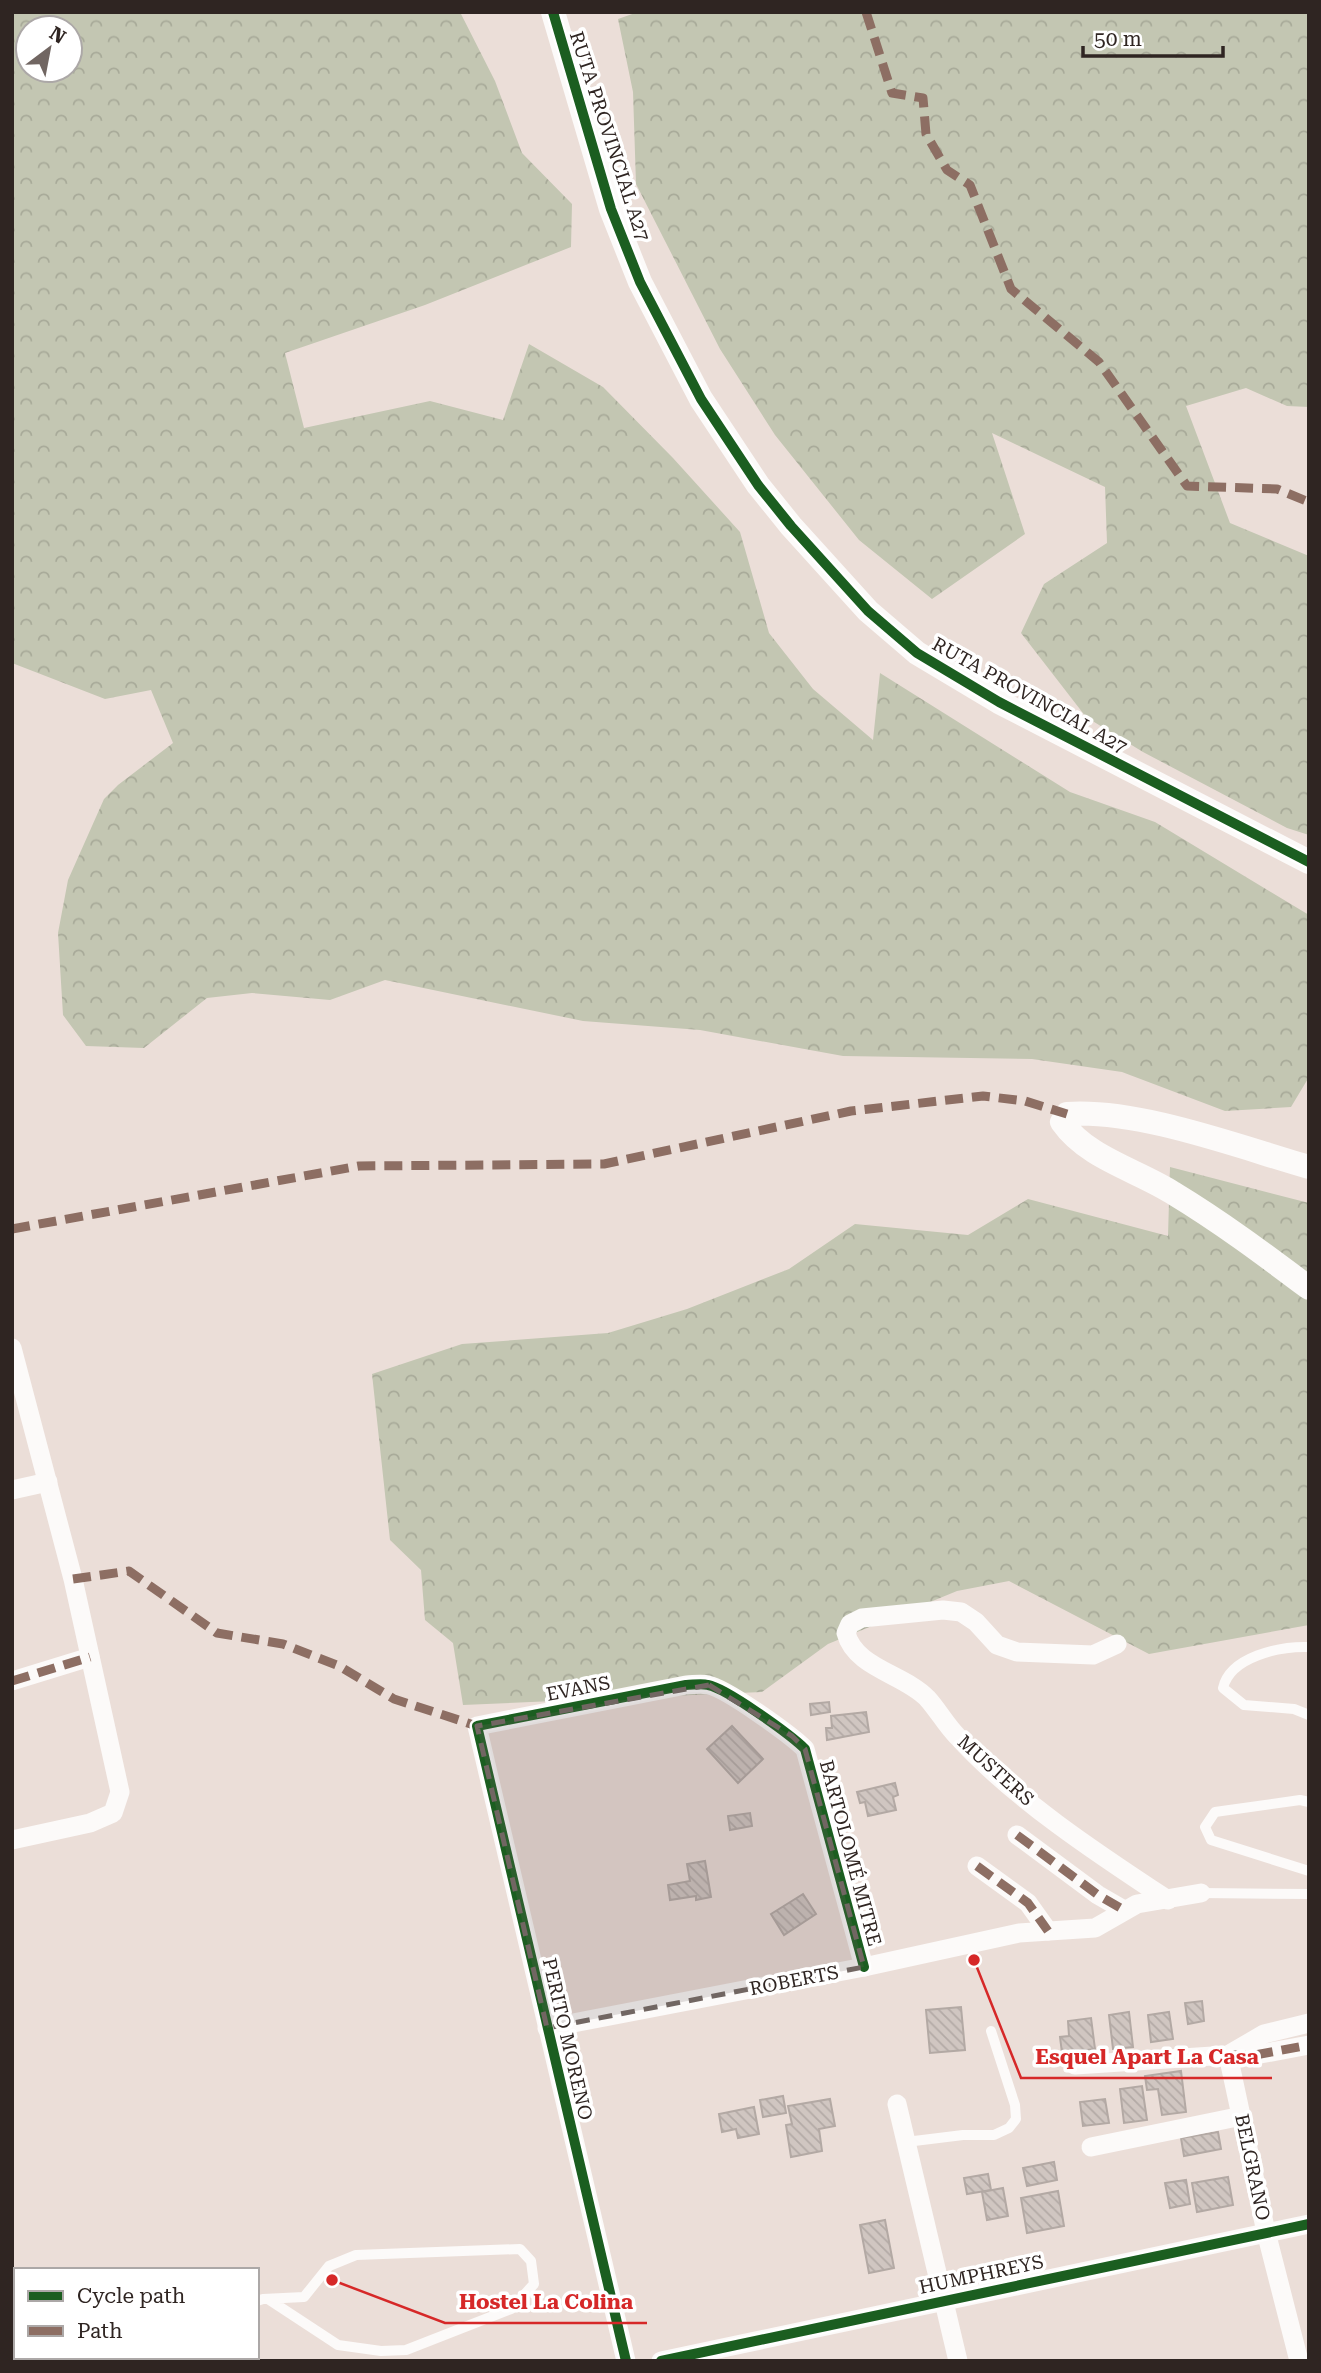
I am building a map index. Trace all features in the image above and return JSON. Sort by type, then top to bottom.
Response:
[{"type":"street","name":"RUTA PROVINCIAL A27","points":[[553,12],[611,209],[640,282],[701,399],[758,485],[790,526],[868,611],[917,653],[999,702],[1309,862]]},
{"type":"street","points":[[1309,1167],[1177,1130],[1111,1117],[1067,1114],[1062,1122],[1071,1135],[1108,1159],[1172,1191],[1247,1241],[1309,1288]]},
{"type":"street","points":[[12,1348],[48,1482],[120,1791],[113,1813],[90,1823],[12,1840]]},
{"type":"street","points":[[12,1490],[48,1482]]},
{"type":"street","name":"MUSTERS","points":[[1117,1644],[1093,1655],[1017,1652],[997,1645],[976,1622],[961,1612],[943,1610],[862,1618],[850,1624],[846,1633],[849,1644],[862,1657],[926,1697],[957,1737],[1055,1822],[1168,1900]]},
{"type":"street","points":[[12,1681],[90,1657]]},
{"type":"street","name":"EVANS","points":[[477,1726],[686,1685],[709,1685],[792,1736],[805,1749]]},
{"type":"street","name":"PERITO MORENO","points":[[477,1726],[626,2361]]},
{"type":"street","name":"BARTOLOMÉ MITRE","points":[[805,1749],[864,1966]]},
{"type":"street","points":[[1017,1835],[1098,1895],[1124,1910]]},
{"type":"street","points":[[977,1866],[1028,1903],[1048,1931]]},
{"type":"street","name":"ROBERTS","points":[[547,2028],[1019,1933],[1095,1928],[1137,1904],[1201,1893]]},
{"type":"street","points":[[1228,2055],[1264,2034],[1309,2023]]},
{"type":"street","points":[[1075,2065],[1255,2055],[1309,2045]]},
{"type":"street","name":"BELGRANO","points":[[1228,2055],[1266,2232],[1299,2361]]},
{"type":"street","points":[[897,2104],[958,2361]]},
{"type":"street","points":[[1091,2147],[1242,2116]]},
{"type":"street","name":"HUMPHREYS","points":[[661,2361],[944,2299],[1309,2224]]},
{"type":"lane","points":[[1309,1647],[1297,1647],[1240,1662],[1226,1674],[1223,1688],[1244,1705],[1294,1709],[1309,1715]]},
{"type":"lane","points":[[1309,1802],[1300,1800],[1215,1812],[1205,1827],[1211,1840],[1309,1871]]},
{"type":"lane","points":[[1201,1893],[1309,1894]]},
{"type":"lane","points":[[906,2142],[963,2135],[994,2135],[1009,2127],[1016,2119],[1015,2105],[991,2031]]},
{"type":"lane","points":[[520,2249],[531,2261],[534,2284],[511,2309],[406,2350],[381,2351],[338,2344],[263,2300],[304,2297],[329,2266],[356,2255],[520,2249]]},
{"type":"highlighted area","points":[[709,1685],[792,1736],[805,1749],[864,1967],[547,2028],[477,1726]]},
{"type":"green space","points":[[12,12],[460,12],[495,81],[522,153],[572,204],[571,247],[425,305],[285,353],[304,428],[430,401],[503,420],[529,344],[603,387],[673,458],[740,532],[769,633],[813,689],[873,740],[880,673],[1070,792],[1155,822],[1309,915],[1309,1077],[1291,1107],[1225,1111],[1122,1072],[1032,1059],[843,1056],[700,1030],[583,1021],[385,980],[330,1000],[252,993],[207,998],[144,1048],[86,1046],[63,1015],[58,933],[68,880],[104,799],[173,743],[151,690],[105,699],[12,663]]},
{"type":"green space","points":[[638,12],[1309,12],[1309,407],[1287,406],[1246,388],[1186,406],[1230,523],[1309,556],[1309,835],[1287,828],[1143,752],[1086,717],[1021,633],[1044,584],[1107,543],[1105,487],[992,433],[1025,534],[932,599],[859,540],[775,435],[720,349],[636,184],[633,92],[618,19]]},
{"type":"green space","points":[[1170,1167],[1309,1203],[1309,1625],[1149,1654],[1009,1581],[957,1591],[828,1644],[762,1692],[463,1705],[453,1643],[425,1620],[421,1570],[390,1540],[372,1374],[462,1344],[608,1333],[687,1309],[789,1269],[855,1224],[968,1235],[1028,1199],[1168,1236]]},
{"type":"building","points":[[829,1702],[830,1712],[811,1715],[810,1704]]},
{"type":"building","points":[[866,1712],[869,1732],[827,1740],[826,1728],[832,1728],[831,1716]]},
{"type":"building","points":[[732,1726],[763,1759],[738,1783],[707,1749]]},
{"type":"building","points":[[895,1783],[898,1795],[893,1797],[896,1810],[868,1816],[865,1802],[860,1803],[857,1792]]},
{"type":"building","points":[[750,1813],[752,1826],[730,1830],[728,1816]]},
{"type":"building","points":[[705,1861],[711,1897],[670,1900],[668,1885],[690,1881],[687,1864]]},
{"type":"building","points":[[803,1894],[816,1914],[784,1935],[771,1914]]},
{"type":"building","points":[[1202,2001],[1204,2021],[1188,2024],[1185,2003]]},
{"type":"building","points":[[961,2007],[965,2050],[930,2053],[926,2010]]},
{"type":"building","points":[[1129,2012],[1133,2047],[1113,2049],[1109,2015]]},
{"type":"building","points":[[1169,2012],[1173,2039],[1151,2042],[1148,2015]]},
{"type":"building","points":[[1091,2018],[1095,2049],[1062,2053],[1060,2037],[1069,2036],[1068,2021]]},
{"type":"building","points":[[1181,2071],[1186,2112],[1162,2115],[1158,2089],[1147,2090],[1145,2076]]},
{"type":"building","points":[[1142,2086],[1147,2120],[1124,2123],[1120,2089]]},
{"type":"building","points":[[783,2096],[786,2113],[763,2117],[760,2100]]},
{"type":"building","points":[[830,2099],[835,2126],[819,2129],[822,2151],[791,2157],[786,2125],[792,2124],[788,2106]]},
{"type":"building","points":[[1105,2099],[1109,2123],[1083,2126],[1080,2102]]},
{"type":"building","points":[[754,2107],[759,2134],[738,2138],[736,2129],[722,2132],[719,2114]]},
{"type":"building","points":[[1218,2132],[1221,2149],[1184,2156],[1181,2138]]},
{"type":"building","points":[[1054,2162],[1057,2180],[1027,2186],[1023,2168]]},
{"type":"building","points":[[988,2174],[991,2190],[967,2194],[964,2178]]},
{"type":"building","points":[[1228,2177],[1233,2205],[1197,2212],[1192,2183]]},
{"type":"building","points":[[1186,2180],[1190,2204],[1170,2208],[1165,2183]]},
{"type":"building","points":[[1003,2188],[1008,2216],[987,2220],[982,2192]]},
{"type":"building","points":[[1058,2191],[1064,2226],[1027,2233],[1021,2198]]},
{"type":"building","points":[[885,2220],[894,2268],[869,2273],[860,2225]]},
{"type":"marked path","points":[[866,12],[892,93],[923,98],[926,134],[947,170],[970,185],[1011,289],[1099,362],[1187,486],[1277,489],[1309,502]]},
{"type":"marked path","points":[[12,1229],[359,1166],[604,1164],[851,1111],[983,1096],[1025,1101],[1067,1114]]},
{"type":"marked path","points":[[73,1579],[129,1571],[217,1633],[283,1644],[339,1666],[394,1699],[477,1726]]},
{"type":"marked path","points":[[12,1681],[90,1657]]},
{"type":"marked path","points":[[1017,1835],[1098,1895],[1124,1910]]},
{"type":"marked path","points":[[977,1866],[1028,1903],[1048,1931]]},
{"type":"marked path","points":[[1228,2055],[1255,2055],[1309,2045]]},
{"type":"cycle path","points":[[553,12],[611,209],[640,282],[701,399],[758,485],[791,526],[868,611],[917,653],[999,702],[1309,862]]},
{"type":"cycle path","points":[[626,2361],[477,1726],[686,1685],[708,1685],[743,1703],[805,1749],[864,1967]]},
{"type":"cycle path","points":[[661,2361],[1309,2224]]},
{"type":"place","name":"Esquel Apart La Casa","points":[[974,1960]]},
{"type":"place","name":"Hostel La Colina","points":[[332,2280]]}]
